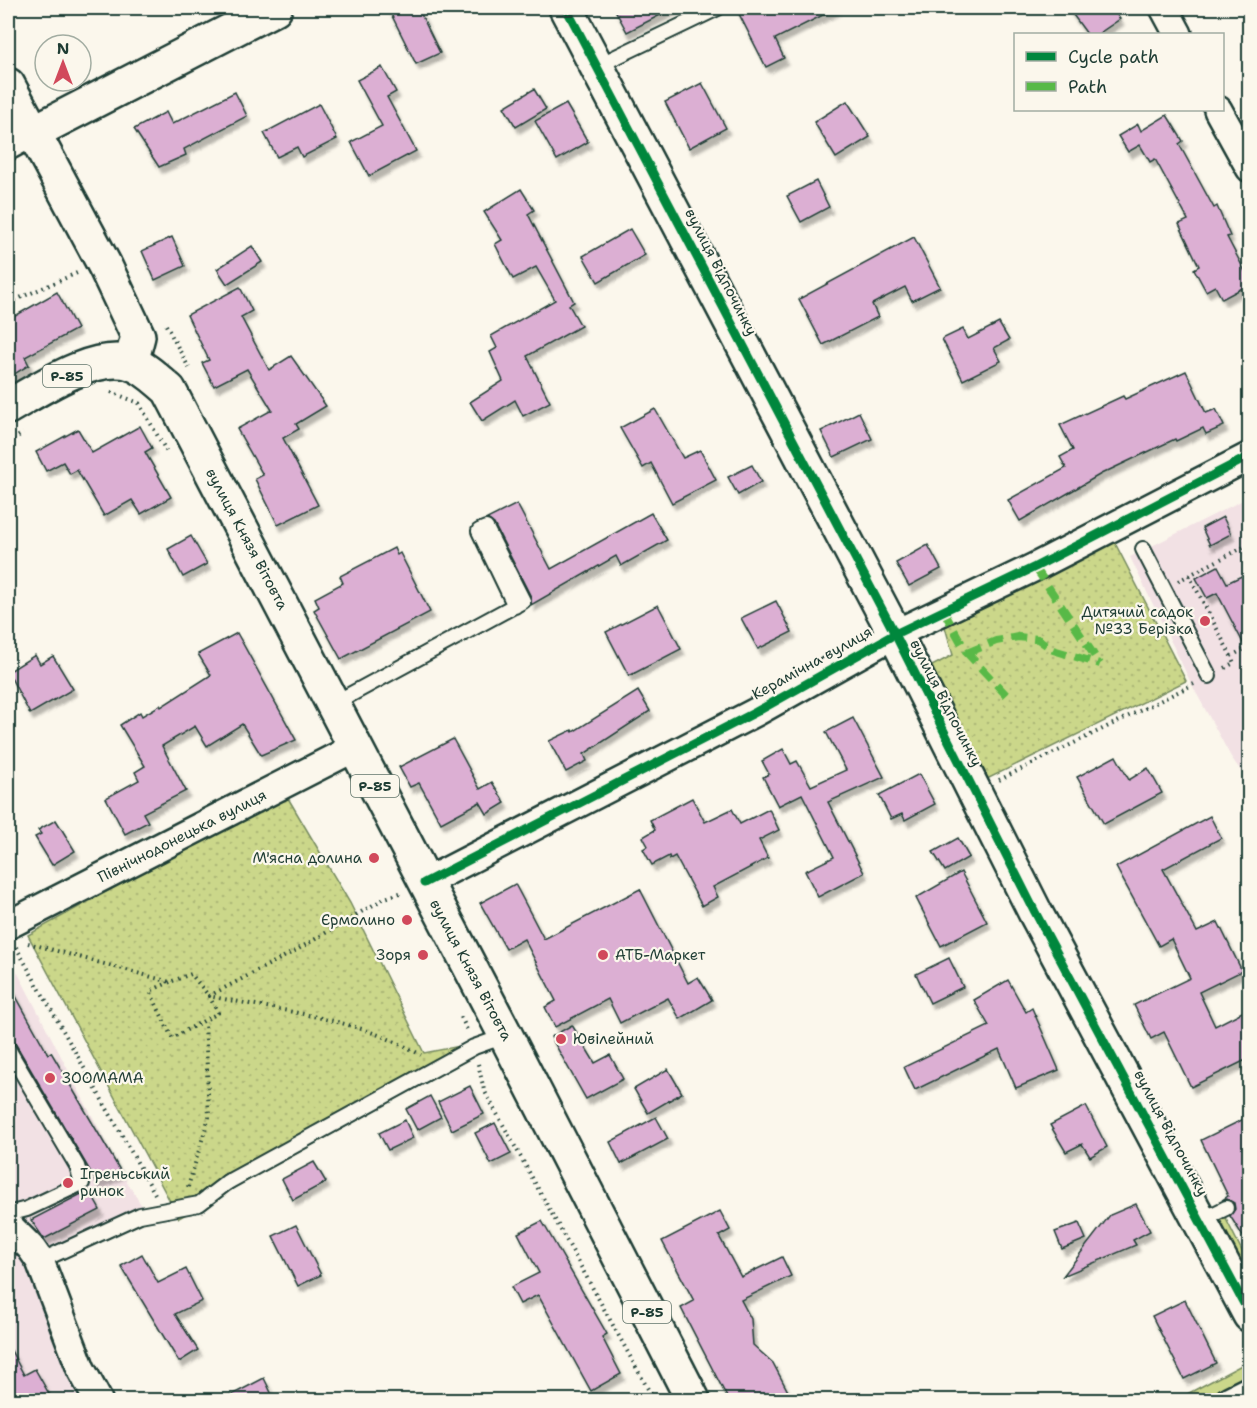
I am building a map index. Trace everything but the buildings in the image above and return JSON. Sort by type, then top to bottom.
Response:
[{"type":"street","points":[[20,140],[275,8]]},
{"type":"street","name":"вулиця Відпочинку","points":[[566,8],[895,634],[974,792],[1213,1214],[1250,1315]]},
{"type":"street","points":[[1164,8],[1177,33]]},
{"type":"street","points":[[8,85],[20,140],[105,266],[138,336],[131,363]]},
{"type":"street","points":[[1219,111],[1250,168]]},
{"type":"street","name":"Р-85","points":[[8,407],[94,363],[131,363]]},
{"type":"street","name":"вулиця Князя Вітовта","points":[[131,363],[149,372],[169,390],[356,747],[415,887],[506,1036],[693,1401]]},
{"type":"street","name":"Керамічна вулиця","points":[[415,887],[745,717],[895,634],[1035,567],[1250,456]]},
{"type":"street","name":"Північнодонецька вулиця","points":[[11,934],[356,747]]},
{"type":"street","points":[[8,1225],[31,1248],[40,1261],[81,1369],[98,1401]]},
{"type":"street","points":[[1230,1401],[1250,1390]]},
{"type":"lane","points":[[597,66],[718,8]]},
{"type":"lane","points":[[333,704],[515,606],[523,601],[486,528],[479,531],[515,606]]},
{"type":"lane","points":[[1143,549],[1209,676]]},
{"type":"lane","points":[[40,1261],[140,1215],[199,1204],[228,1182],[474,1047],[506,1036]]},
{"type":"lane","points":[[8,1049],[77,1166],[82,1183],[27,1209],[8,1214]]},
{"type":"path","points":[[15,300],[80,272]]},
{"type":"path","points":[[1163,588],[1250,544]]},
{"type":"path","points":[[974,792],[1234,663],[1189,575]]},
{"type":"path","points":[[1231,656],[1250,646]]},
{"type":"path","points":[[210,996],[296,951],[385,898],[415,887]]},
{"type":"path","points":[[8,948],[11,934]]},
{"type":"path","points":[[11,934],[32,943],[170,982]]},
{"type":"path","points":[[11,934],[164,1210]]},
{"type":"path","points":[[191,974],[210,996],[218,1013],[172,1038],[150,991],[170,982],[191,974]]},
{"type":"path","points":[[210,996],[306,1015],[366,1031],[426,1058]]},
{"type":"path","points":[[182,1208],[209,1117],[205,1022]]},
{"type":"path","points":[[474,1047],[484,1090],[654,1401]]},
{"type":"shaded area","name":"Дитячий садок №33 Берізка","points":[[1249,497],[1249,782],[1231,757],[1192,685],[1130,557]]},
{"type":"shaded area","name":"Ігреньський ринок","points":[[8,954],[121,1172],[142,1206],[39,1262],[28,1274],[102,1400],[8,1400]]},
{"type":"green space","points":[[1114,541],[1186,681],[987,779],[928,668],[953,655],[945,627]]},
{"type":"green space","points":[[285,793],[350,903],[424,1053],[460,1046],[465,1061],[179,1218],[28,935]]},
{"type":"green space","points":[[1225,1217],[1249,1265],[1249,1303],[1209,1224]]},
{"type":"green space","points":[[1249,1361],[1249,1383],[1216,1400],[1176,1400]]},
{"type":"marked path","points":[[1035,567],[1100,664]]},
{"type":"marked path","points":[[943,610],[967,653],[1011,700]]},
{"type":"marked path","points":[[967,653],[996,641],[1018,637],[1038,639],[1053,650],[1100,664]]},
{"type":"cycle path","points":[[566,8],[895,634],[1035,912],[1250,1315]]},
{"type":"cycle path","points":[[424,883],[756,712],[895,634],[1035,567],[1250,456]]},
{"type":"place","name":"Дитячий садок №33 Берізка","points":[[1205,621]]},
{"type":"place","name":"М'ясна долина","points":[[374,858]]},
{"type":"place","name":"Єрмолино","points":[[407,920]]},
{"type":"place","name":"Зоря","points":[[423,955]]},
{"type":"place","name":"АТБ-Маркет","points":[[603,955]]},
{"type":"place","name":"Ювілейний","points":[[561,1039]]},
{"type":"place","name":"ЗООМАМА","points":[[50,1078]]},
{"type":"place","name":"Ігреньський ринок","points":[[68,1183]]}]
